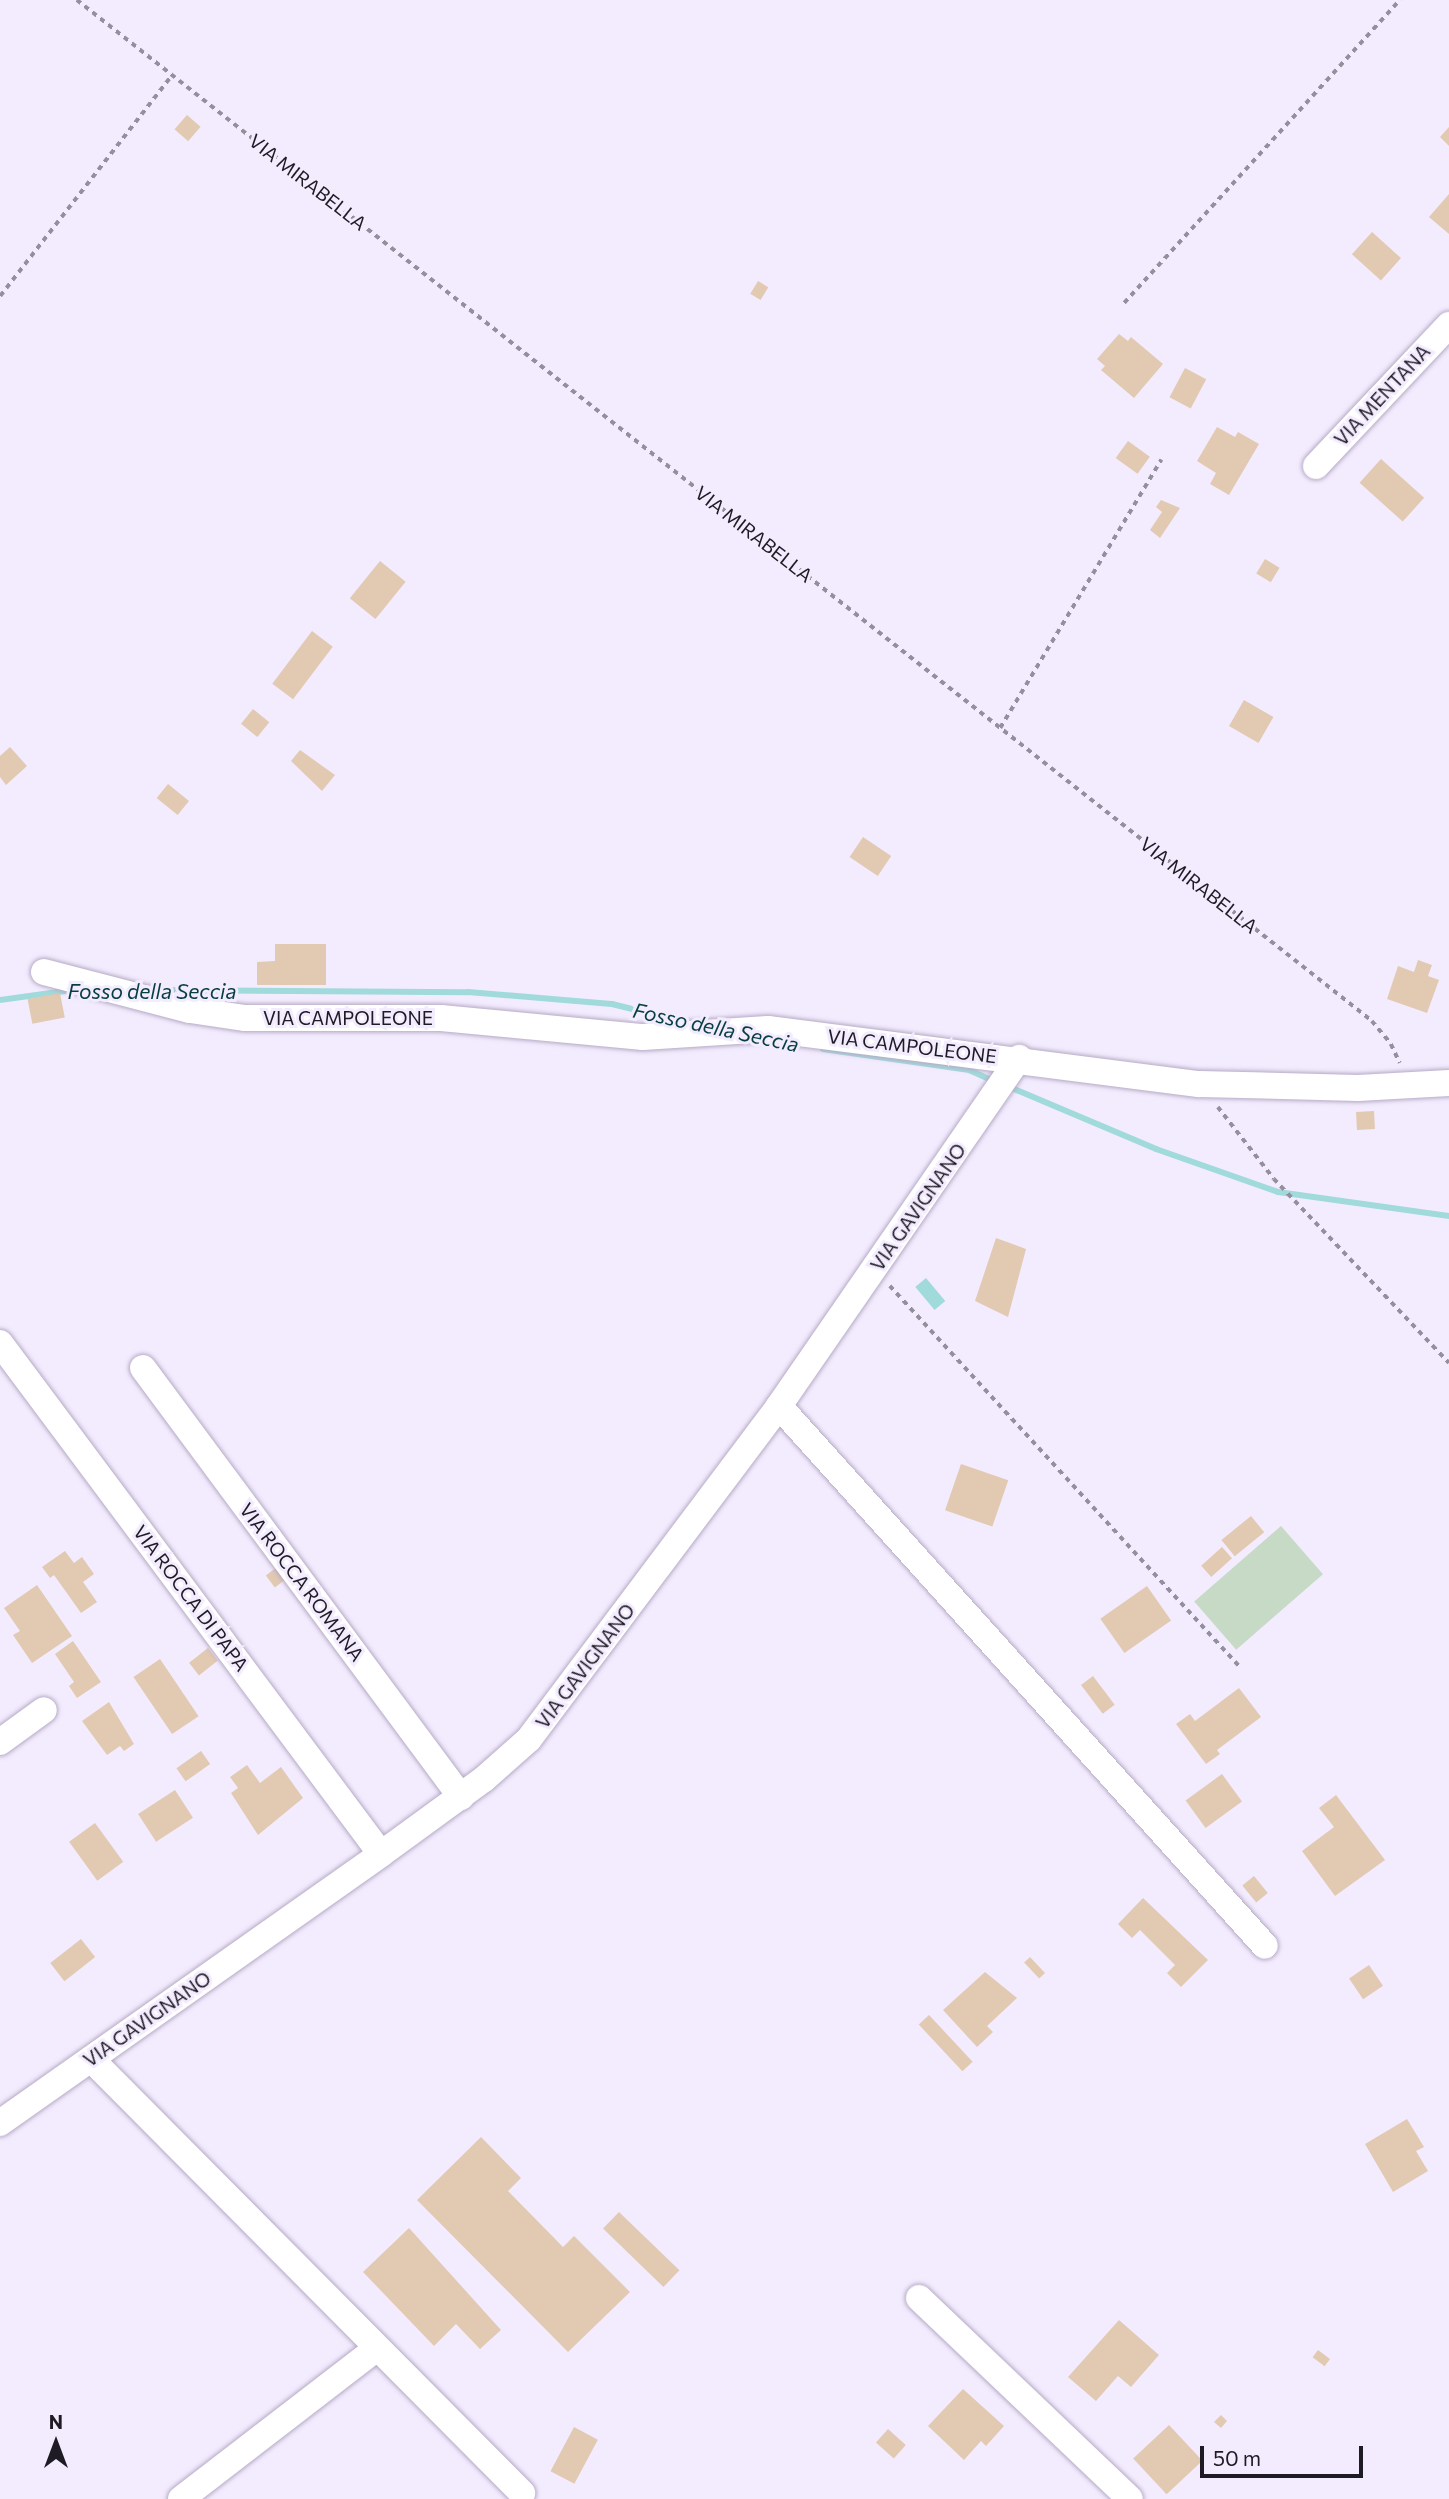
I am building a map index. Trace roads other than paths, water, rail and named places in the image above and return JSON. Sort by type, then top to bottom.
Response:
[{"type":"street","name":"VIA MENTANA","points":[[1316,466],[1449,325]]},
{"type":"street","name":"VIA CAMPOLEONE","points":[[44,972],[130,995],[245,1018],[441,1018],[620,1036],[744,1029],[1019,1058],[1199,1084],[1448,1084]]},
{"type":"street","name":"VIA GAVIGNANO","points":[[0,2123],[461,1797],[516,1752],[552,1713],[779,1406],[997,1095],[1019,1058]]},
{"type":"street","name":"VIA ROCCA DI PAPA","points":[[0,1343],[381,1854]]},
{"type":"street","name":"VIA ROCCA ROMANA","points":[[143,1368],[461,1797]]},
{"type":"street","points":[[779,1406],[1265,1946]]},
{"type":"street","points":[[0,1742],[44,1710]]},
{"type":"street","points":[[90,2059],[523,2493]]},
{"type":"street","points":[[919,2298],[1130,2499]]},
{"type":"street","points":[[181,2499],[377,2348]]},
{"type":"waterway","name":"Fosso della Seccia","points":[[0,1000],[72,990]]},
{"type":"waterway","name":"Fosso della Seccia","points":[[160,990],[468,992],[612,1004],[689,1023]]},
{"type":"waterway","name":"Fosso della Seccia","points":[[823,1049],[969,1070],[994,1081]]},
{"type":"waterway","name":"Fosso della Seccia","points":[[1007,1086],[1156,1149],[1278,1192],[1449,1216]]}]
